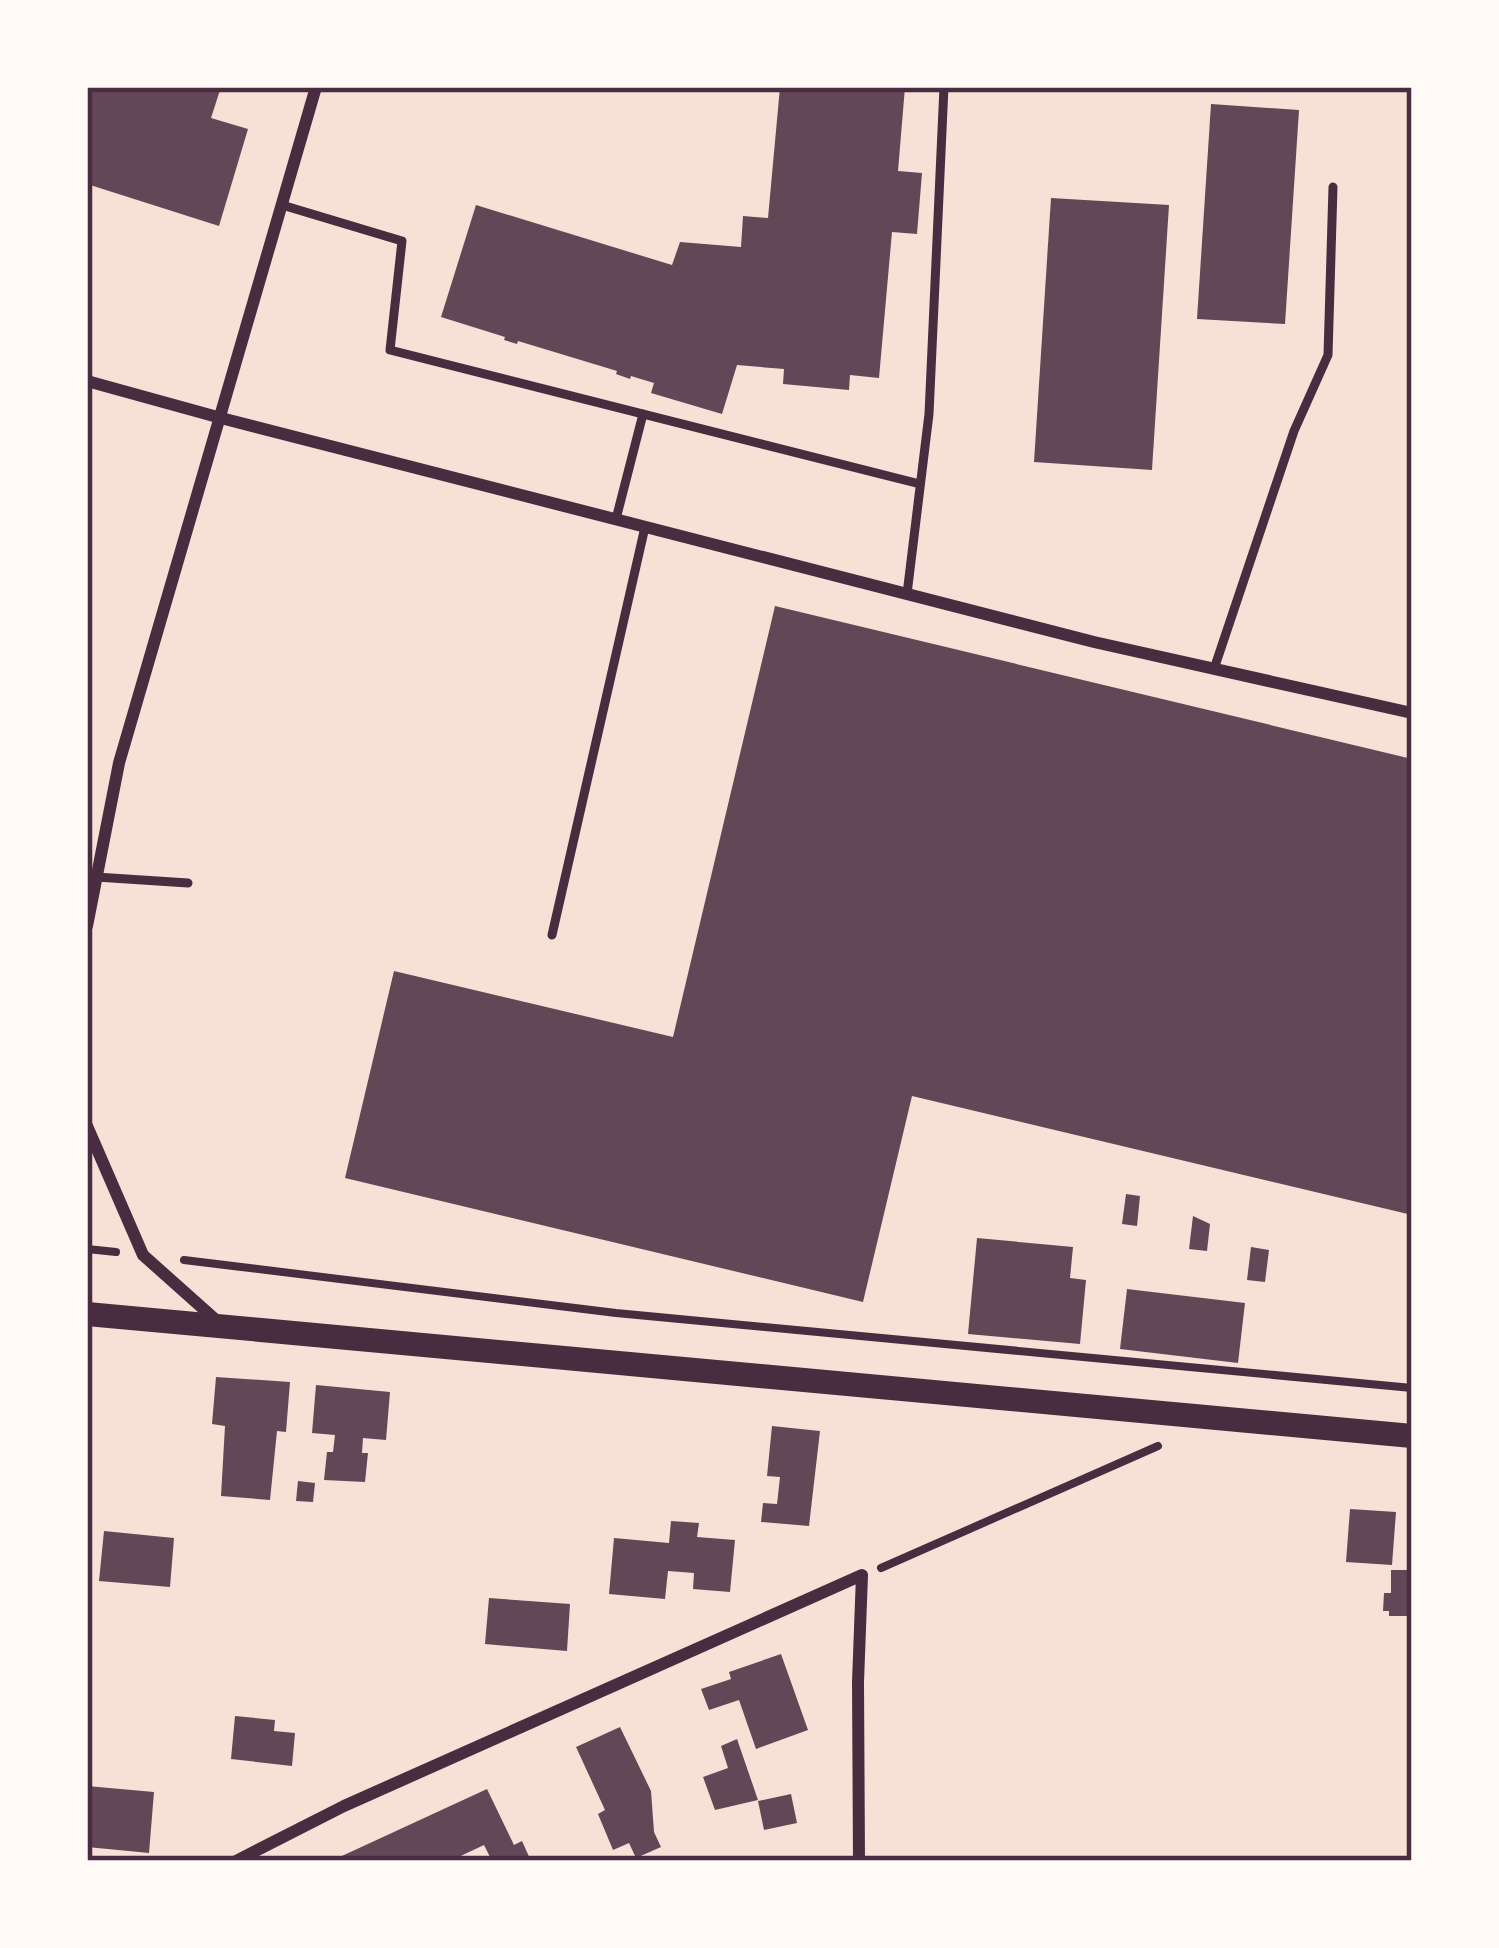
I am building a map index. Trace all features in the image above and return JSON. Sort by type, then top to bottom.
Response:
[{"type":"main road","points":[[87,1314],[1412,1436]]},
{"type":"street","points":[[87,926],[118,764],[316,87]]},
{"type":"street","points":[[87,381],[1094,642],[1412,713]]},
{"type":"street","points":[[87,1126],[143,1255],[222,1326]]},
{"type":"street","points":[[236,1861],[344,1806],[862,1575],[857,1682],[859,1861]]},
{"type":"lane","points":[[907,594],[928,415],[944,87]]},
{"type":"lane","points":[[1214,669],[1294,431],[1328,356],[1333,187]]},
{"type":"lane","points":[[282,205],[402,241],[390,350],[920,484]]},
{"type":"lane","points":[[616,519],[643,414]]},
{"type":"lane","points":[[552,935],[645,527]]},
{"type":"lane","points":[[96,877],[188,883]]},
{"type":"path","points":[[87,1249],[616,1313],[1412,1388]]},
{"type":"path","points":[[862,1575],[1166,1442],[1190,1417]]},
{"type":"building","points":[[87,87],[221,87],[211,118],[248,129],[219,226],[87,184]]},
{"type":"building","points":[[780,87],[905,87],[898,171],[922,173],[917,234],[892,232],[879,378],[850,375],[849,390],[783,384],[784,369],[737,365],[722,414],[651,393],[654,383],[441,317],[476,205],[672,265],[680,242],[741,247],[743,216],[768,218]]},
{"type":"building","points":[[1211,104],[1299,110],[1285,324],[1197,319]]},
{"type":"building","points":[[1051,198],[1169,205],[1152,470],[1034,462]]},
{"type":"building","points":[[775,606],[1412,759],[1412,1215],[912,1096],[863,1302],[345,1178],[394,971],[673,1037]]},
{"type":"building","points":[[1126,1194],[1140,1196],[1137,1226],[1122,1224]]},
{"type":"building","points":[[1193,1216],[1210,1224],[1207,1251],[1189,1249]]},
{"type":"building","points":[[977,1238],[1073,1247],[1070,1278],[1086,1280],[1080,1344],[968,1334]]},
{"type":"building","points":[[1251,1247],[1269,1250],[1265,1282],[1247,1280]]},
{"type":"building","points":[[1127,1289],[1245,1303],[1238,1363],[1120,1349]]},
{"type":"building","points":[[216,1377],[290,1382],[286,1432],[277,1431],[270,1500],[221,1496],[225,1426],[212,1424]]},
{"type":"building","points":[[316,1385],[390,1392],[386,1440],[363,1438],[362,1453],[368,1453],[365,1482],[324,1480],[327,1452],[333,1452],[335,1435],[312,1433]]},
{"type":"building","points":[[772,1426],[820,1431],[809,1526],[761,1522],[763,1503],[777,1504],[780,1477],[767,1476]]},
{"type":"building","points":[[298,1481],[315,1483],[313,1502],[296,1501]]},
{"type":"building","points":[[1350,1509],[1396,1512],[1392,1565],[1346,1562]]},
{"type":"building","points":[[671,1521],[699,1523],[697,1537],[735,1540],[730,1592],[693,1589],[694,1573],[668,1571],[665,1599],[609,1594],[614,1538],[669,1543]]},
{"type":"building","points":[[104,1531],[174,1538],[170,1587],[99,1581]]},
{"type":"building","points":[[1391,1570],[1412,1570],[1412,1616],[1389,1616],[1389,1611],[1383,1611],[1384,1593],[1391,1593]]},
{"type":"building","points":[[489,1598],[570,1604],[567,1651],[485,1644]]},
{"type":"building","points":[[781,1654],[808,1730],[756,1749],[739,1700],[709,1710],[701,1689],[731,1679],[729,1672]]},
{"type":"building","points":[[235,1716],[275,1720],[274,1731],[295,1733],[292,1766],[231,1759]]},
{"type":"building","points":[[620,1727],[651,1791],[654,1832],[661,1847],[636,1858],[629,1843],[613,1850],[598,1814],[605,1810],[576,1747]]},
{"type":"building","points":[[737,1739],[758,1800],[715,1810],[703,1777],[728,1768],[721,1746]]},
{"type":"building","points":[[87,1786],[154,1792],[149,1853],[87,1847]]},
{"type":"building","points":[[487,1789],[514,1845],[522,1841],[531,1861],[492,1861],[484,1845],[450,1861],[331,1861]]},
{"type":"building","points":[[791,1794],[797,1823],[764,1830],[758,1801]]}]
